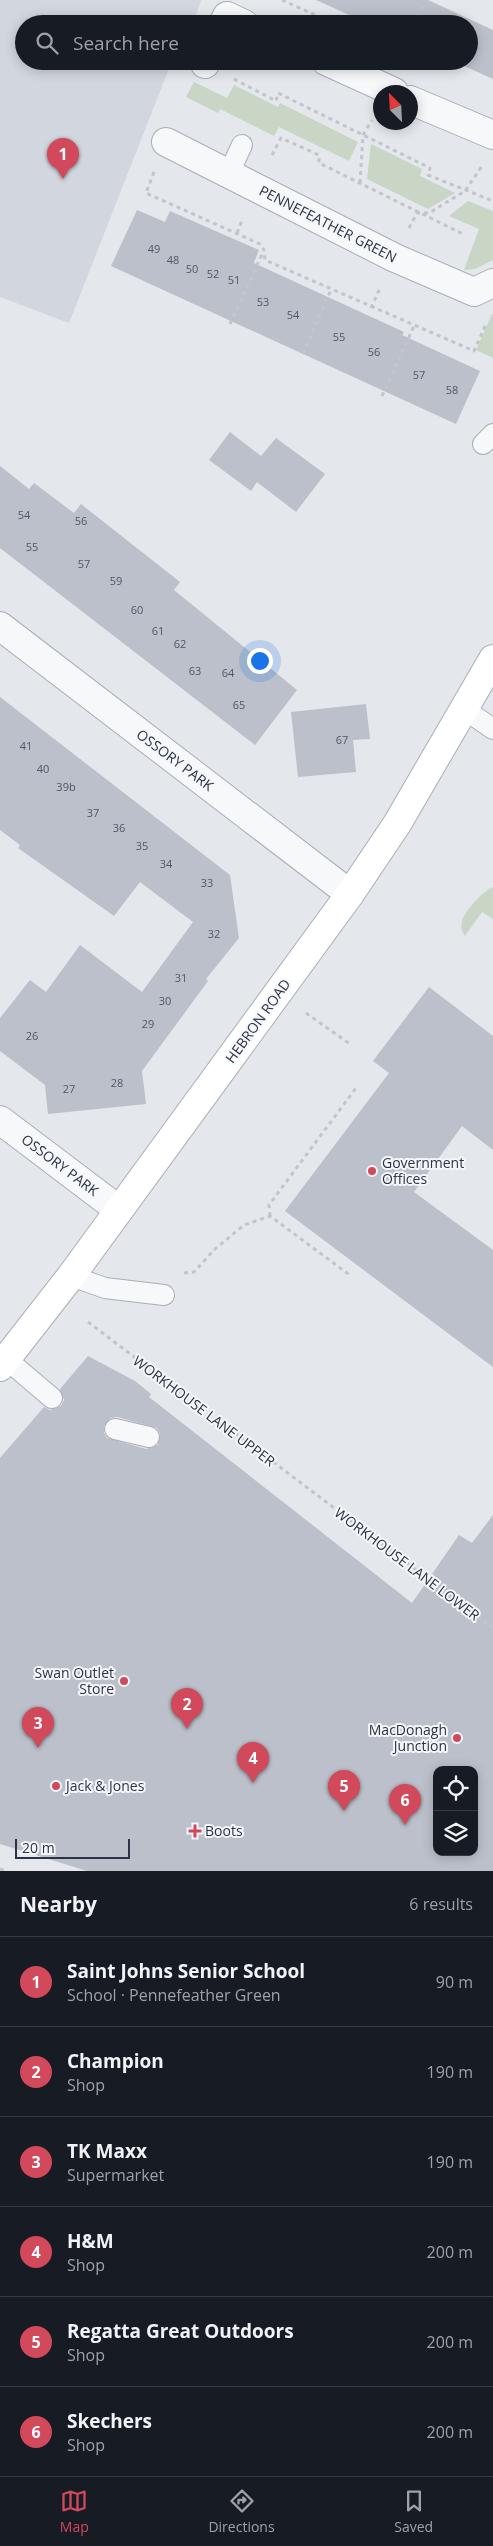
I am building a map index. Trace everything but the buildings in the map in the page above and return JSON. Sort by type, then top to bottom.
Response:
[{"type":"street","points":[[346,70],[379,85]]},
{"type":"street","points":[[418,103],[493,135]]},
{"type":"street","name":"PENNEFEATHER GREEN","points":[[166,142],[395,258],[474,292],[493,283]]},
{"type":"street","name":"OSSORY PARK","points":[[0,626],[350,894]]},
{"type":"street","name":"HEBRON ROAD","points":[[3,1363],[71,1276],[350,894],[398,824],[492,661]]},
{"type":"street","name":"OSSORY PARK","points":[[0,1120],[119,1210]]},
{"type":"lane","points":[[229,173],[242,145]]},
{"type":"lane","points":[[464,709],[493,729]]},
{"type":"lane","points":[[71,1276],[104,1288],[164,1295]]},
{"type":"lane","points":[[3,1363],[52,1398]]},
{"type":"lane","points":[[115,1429],[149,1437]]},
{"type":"path","points":[[282,0],[315,15]]},
{"type":"path","points":[[419,15],[426,0]]},
{"type":"path","points":[[220,70],[276,101],[278,93],[430,168],[428,174],[493,201]]},
{"type":"path","points":[[360,182],[363,135]]},
{"type":"path","points":[[166,142],[146,192],[260,244],[264,250],[265,260],[371,308],[474,351],[489,315]]},
{"type":"path","points":[[371,308],[417,213],[429,213],[466,191],[484,163]]},
{"type":"path","points":[[230,324],[264,250]]},
{"type":"path","points":[[303,354],[331,290]]},
{"type":"path","points":[[382,396],[414,326]]},
{"type":"path","points":[[301,1009],[350,1044]]},
{"type":"path","points":[[351,1276],[270,1216],[269,1205],[356,1088]]},
{"type":"path","points":[[179,1274],[194,1272],[215,1249],[244,1226],[270,1216]]},
{"type":"path","name":"WORKHOUSE LANE UPPER","points":[[88,1322],[320,1500]]},
{"type":"path","name":"WORKHOUSE LANE LOWER","points":[[320,1500],[493,1628]]},
{"type":"path","points":[[0,1869],[6,1871]]},
{"type":"shaded area","points":[[0,0],[201,0],[196,15],[15,15],[15,70],[168,70],[69,323],[0,297]]},
{"type":"green space","points":[[194,82],[227,98],[234,85],[278,107],[280,103],[358,142],[349,161],[279,127],[274,136],[220,109],[218,113],[186,97]]},
{"type":"green space","points":[[371,144],[422,169],[420,176],[455,193],[428,209],[367,179]]},
{"type":"green space","points":[[468,201],[493,211],[493,260],[475,269],[464,270],[479,229],[449,216]]},
{"type":"green space","points":[[493,314],[493,358],[476,350]]},
{"type":"green space","points":[[493,887],[493,919],[482,912],[465,936],[461,923],[466,912],[475,901]]},
{"type":"place","name":"Saint Johns Senior School","points":[[63,179]]},
{"type":"place","name":"Government Offices","points":[[372,1171]]},
{"type":"place","name":"Swan Outlet Store","points":[[124,1681]]},
{"type":"place","name":"Champion","points":[[187,1729]]},
{"type":"place","name":"MacDonagh Junction","points":[[457,1738]]},
{"type":"place","name":"TK Maxx","points":[[38,1748]]},
{"type":"place","name":"H&M","points":[[253,1783]]},
{"type":"place","name":"Jack & Jones","points":[[56,1786]]},
{"type":"place","name":"Regatta Great Outdoors","points":[[344,1811]]},
{"type":"place","name":"Skechers","points":[[405,1825]]},
{"type":"place","name":"Boots","points":[[195,1831]]}]
